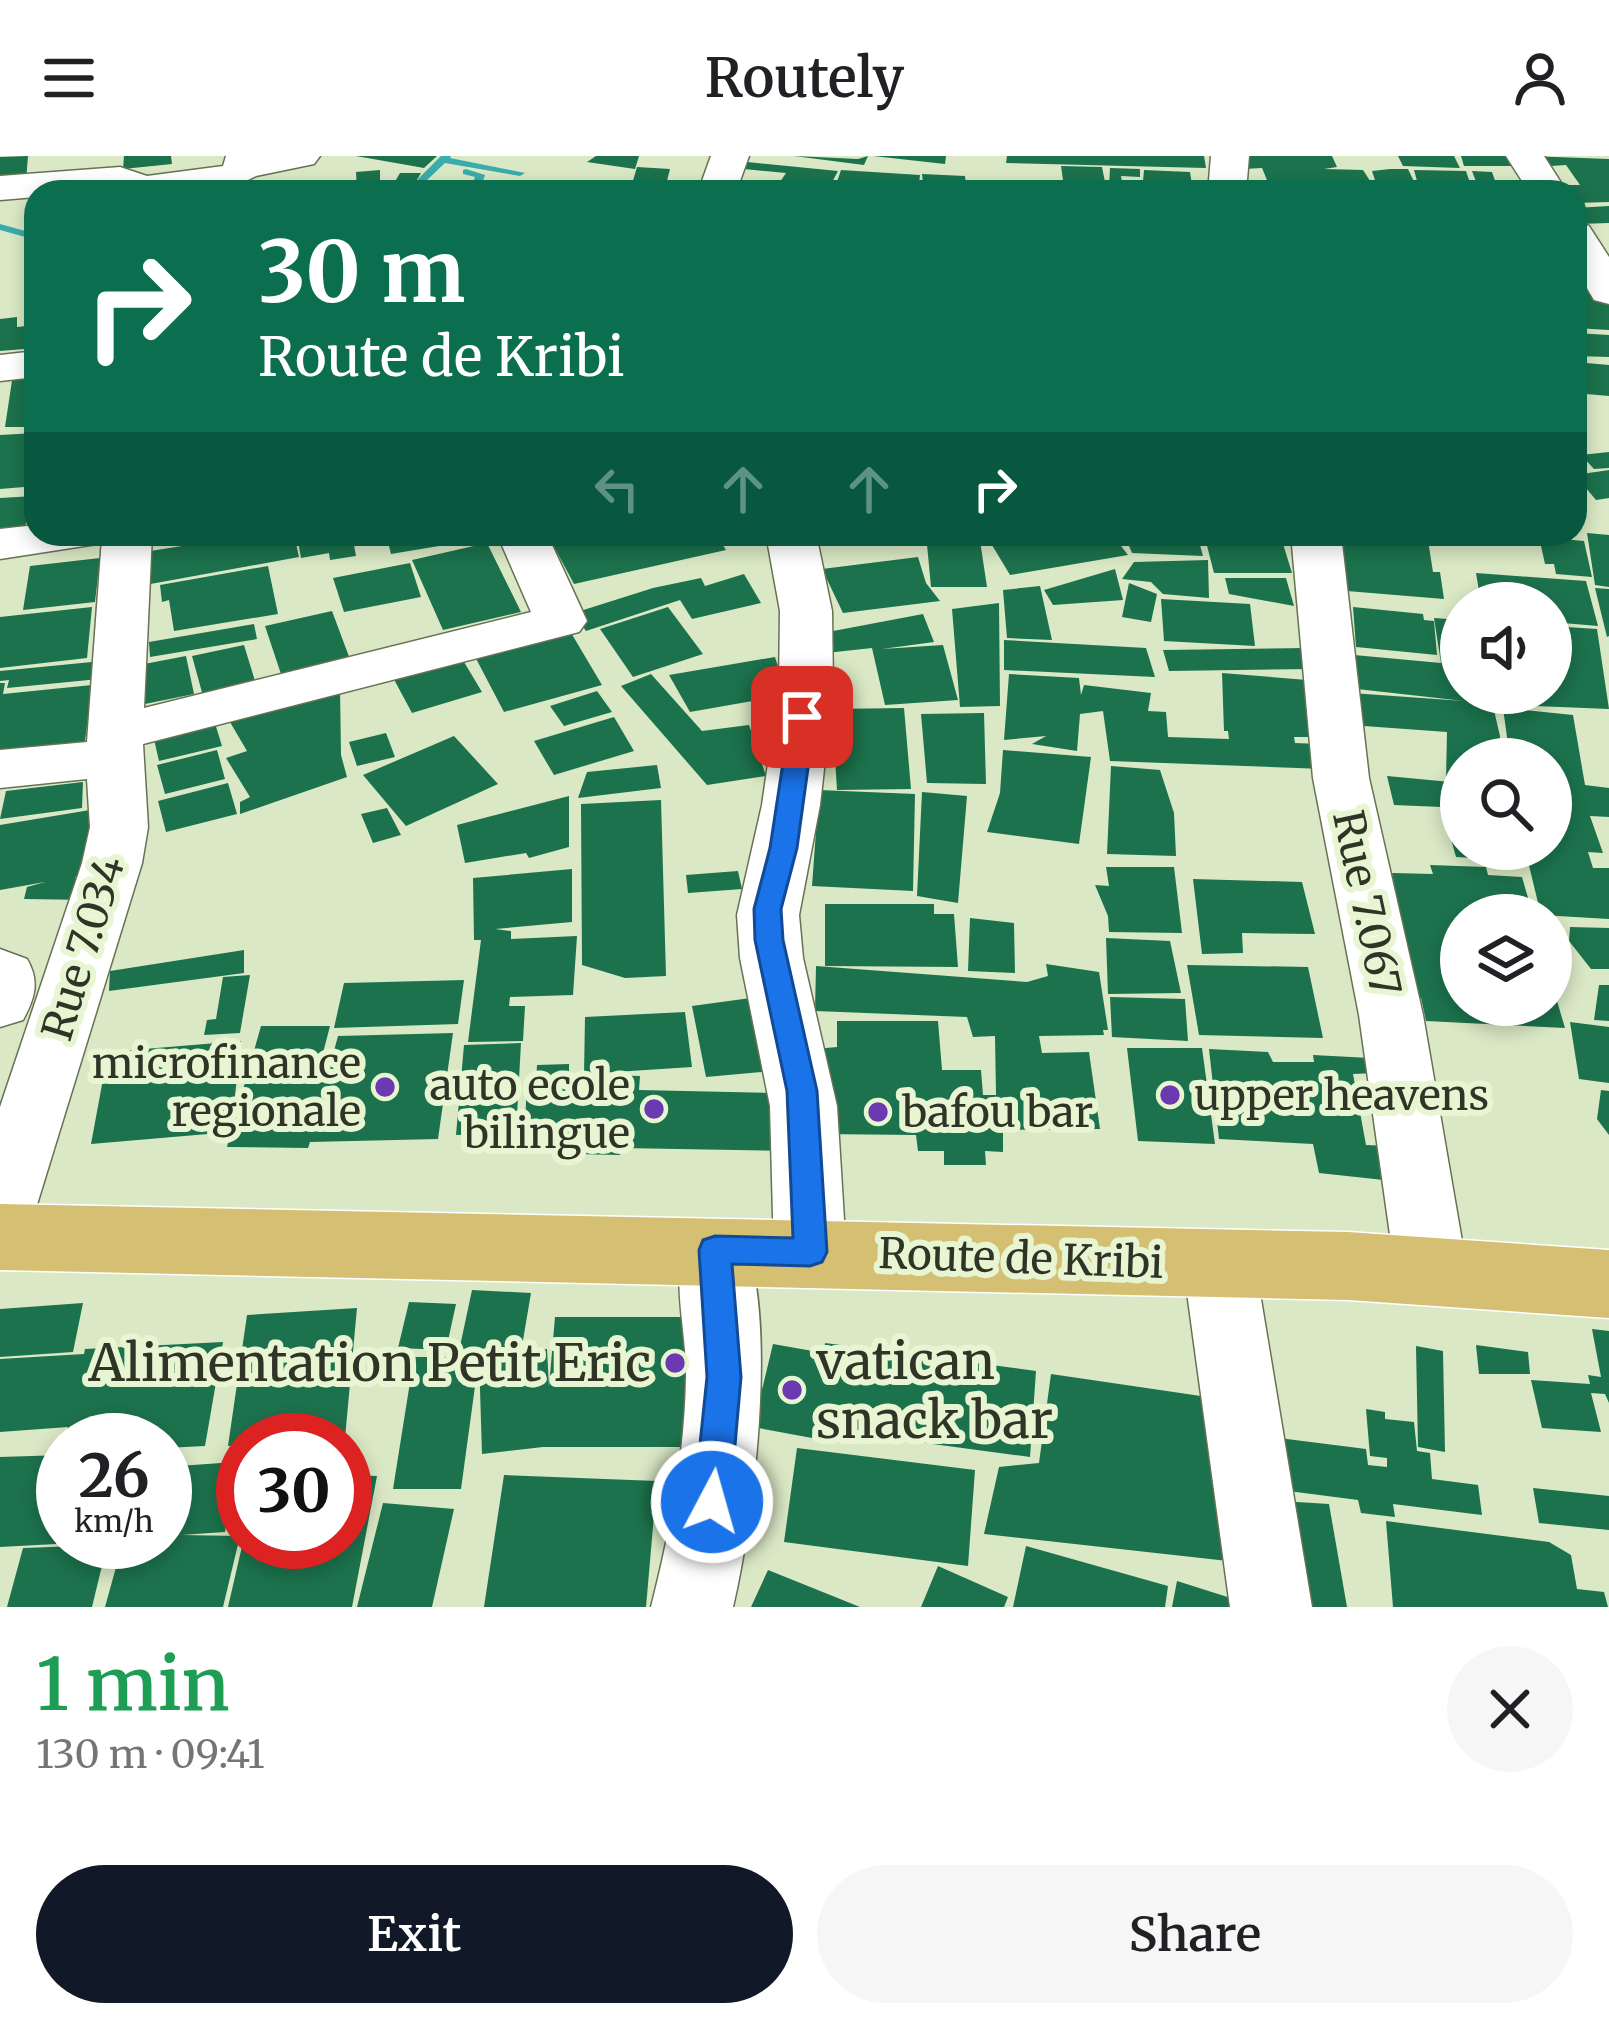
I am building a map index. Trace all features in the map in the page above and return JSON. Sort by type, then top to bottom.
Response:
[{"type":"main road","name":"Route de Kribi","points":[[0,1237],[1219,1263],[1431,1270],[1609,1284]]},
{"type":"street","points":[[207,180],[234,176],[244,162],[302,156]]},
{"type":"street","points":[[1587,255],[1609,291]]},
{"type":"street","name":"Rue 7.034","points":[[0,1211],[112,863],[119,827],[115,744],[126,546]]},
{"type":"street","points":[[0,769],[43,768],[561,621],[527,546]]},
{"type":"street","points":[[795,546],[810,640],[809,673],[783,848],[767,909],[769,940],[802,1091],[810,1252]]},
{"type":"street","name":"Rue 7.067","points":[[1317,546],[1341,778],[1391,1015],[1431,1270]]},
{"type":"street","points":[[0,972],[4,975],[0,1003]]},
{"type":"street","points":[[692,1607],[708,1544],[724,1377],[715,1250]]},
{"type":"street","points":[[1219,1263],[1271,1607]]},
{"type":"building","points":[[28,156],[26,180],[0,184],[0,157]]},
{"type":"building","points":[[124,156],[171,156],[172,164],[123,169]]},
{"type":"building","points":[[356,156],[437,156],[424,168]]},
{"type":"building","points":[[596,156],[639,156],[635,169],[587,162]]},
{"type":"building","points":[[794,156],[858,159],[868,156],[864,165]]},
{"type":"building","points":[[873,156],[946,156],[945,164]]},
{"type":"building","points":[[1007,156],[1204,156],[1206,168],[1006,163]]},
{"type":"building","points":[[1243,156],[1332,156],[1337,167],[1324,169],[1363,170],[1369,180],[1267,180],[1262,168],[1244,169]]},
{"type":"building","points":[[1398,156],[1454,156],[1460,168],[1403,166]]},
{"type":"building","points":[[1461,156],[1511,156],[1515,166],[1464,166]]},
{"type":"building","points":[[1528,156],[1609,159],[1609,202],[1587,203],[1587,180],[1576,180],[1566,165],[1536,167]]},
{"type":"building","points":[[747,162],[838,171],[833,180],[781,180],[786,173],[744,169]]},
{"type":"building","points":[[1061,166],[1102,167],[1105,180],[1063,180]]},
{"type":"building","points":[[637,167],[670,169],[667,180],[633,180]]},
{"type":"building","points":[[1110,168],[1140,169],[1140,177],[1109,180]]},
{"type":"building","points":[[1408,169],[1413,180],[1375,180],[1372,171]]},
{"type":"building","points":[[380,170],[380,180],[356,180],[356,172]]},
{"type":"building","points":[[841,170],[920,175],[919,180],[838,180]]},
{"type":"building","points":[[1144,170],[1190,172],[1191,180],[1143,180]]},
{"type":"building","points":[[1414,170],[1466,171],[1469,180],[1417,180]]},
{"type":"building","points":[[1472,171],[1492,172],[1495,180],[1475,180]]},
{"type":"building","points":[[400,173],[421,173],[417,180],[396,180]]},
{"type":"building","points":[[922,174],[965,176],[966,180],[923,180]]},
{"type":"building","points":[[1609,206],[1609,223],[1587,224],[1587,207]]},
{"type":"building","points":[[1587,286],[1603,287],[1609,303],[1609,330],[1587,329]]},
{"type":"building","points":[[17,317],[17,327],[24,326],[24,349],[0,351],[0,319]]},
{"type":"building","points":[[1587,334],[1609,335],[1609,357],[1587,356]]},
{"type":"building","points":[[1587,363],[1609,365],[1609,396],[1587,394]]},
{"type":"building","points":[[24,373],[24,427],[5,427],[13,374]]},
{"type":"building","points":[[24,434],[24,487],[0,489],[0,435]]},
{"type":"building","points":[[1609,452],[1609,468],[1594,469],[1587,454]]},
{"type":"building","points":[[1609,470],[1609,498],[1596,500],[1587,489],[1587,473]]},
{"type":"building","points":[[24,497],[23,533],[0,535],[0,498]]},
{"type":"building","points":[[1587,533],[1609,535],[1609,587],[1595,585]]},
{"type":"building","points":[[182,546],[297,546],[299,557],[145,585],[144,552]]},
{"type":"building","points":[[299,546],[354,546],[356,556],[330,560],[329,553],[301,558]]},
{"type":"building","points":[[389,546],[439,546],[391,554]]},
{"type":"building","points":[[488,546],[521,612],[443,630],[412,560]]},
{"type":"building","points":[[554,546],[724,546],[726,550],[574,584]]},
{"type":"building","points":[[927,546],[981,546],[987,587],[931,587]]},
{"type":"building","points":[[993,546],[1121,546],[1128,555],[1010,575]]},
{"type":"building","points":[[1129,546],[1200,546],[1203,556],[1132,553]]},
{"type":"building","points":[[1207,546],[1284,546],[1292,573],[1214,573]]},
{"type":"building","points":[[1342,546],[1429,546],[1433,572],[1440,572],[1440,599],[1347,591]]},
{"type":"building","points":[[1541,546],[1585,546],[1592,577],[1556,574],[1554,564],[1545,564]]},
{"type":"building","points":[[918,557],[926,583],[940,601],[843,613],[822,569]]},
{"type":"building","points":[[100,558],[95,602],[23,610],[30,566]]},
{"type":"building","points":[[1208,560],[1209,598],[1163,594],[1151,582],[1122,579],[1134,562]]},
{"type":"building","points":[[410,563],[421,597],[344,612],[333,578]]},
{"type":"building","points":[[268,566],[278,614],[174,631],[169,600],[162,602],[160,585]]},
{"type":"building","points":[[1115,569],[1123,600],[1053,605],[1044,590]]},
{"type":"building","points":[[1476,573],[1586,581],[1598,626],[1572,624],[1572,582],[1478,582]]},
{"type":"building","points":[[744,574],[761,603],[692,619],[680,600],[586,631],[574,613],[653,588],[701,578],[705,586]]},
{"type":"building","points":[[1225,578],[1286,578],[1294,606],[1229,594]]},
{"type":"building","points":[[1129,583],[1157,594],[1151,622],[1122,617]]},
{"type":"building","points":[[1040,586],[1052,640],[1007,638],[1003,590]]},
{"type":"building","points":[[1595,588],[1609,589],[1607,637]]},
{"type":"building","points":[[1161,599],[1250,604],[1255,646],[1164,641]]},
{"type":"building","points":[[999,603],[1000,706],[960,707],[952,609]]},
{"type":"building","points":[[92,607],[87,658],[0,668],[0,617]]},
{"type":"building","points":[[668,607],[703,654],[633,677],[600,629]]},
{"type":"building","points":[[1353,607],[1423,614],[1424,620],[1434,621],[1437,655],[1356,647]]},
{"type":"building","points":[[332,611],[354,670],[285,686],[265,626]]},
{"type":"building","points":[[923,614],[934,642],[882,649],[943,645],[958,700],[885,705],[872,648],[826,653],[828,632]]},
{"type":"building","points":[[1434,618],[1440,618],[1440,657]]},
{"type":"building","points":[[254,624],[257,639],[150,657],[149,642]]},
{"type":"building","points":[[567,626],[602,685],[504,712],[472,651]]},
{"type":"building","points":[[1572,627],[1597,629],[1609,709],[1572,708]]},
{"type":"building","points":[[1004,640],[1146,648],[1155,677],[1004,670]]},
{"type":"building","points":[[244,645],[259,694],[206,707],[192,656]]},
{"type":"building","points":[[1306,648],[1313,669],[1169,671],[1163,650]]},
{"type":"building","points":[[458,652],[482,692],[412,713],[390,672]]},
{"type":"building","points":[[1354,655],[1440,663],[1440,698],[1357,689]]},
{"type":"building","points":[[186,656],[194,694],[145,704],[139,665]]},
{"type":"building","points":[[775,657],[787,695],[690,712],[669,675]]},
{"type":"building","points":[[102,661],[99,679],[7,688],[9,680],[0,681],[0,671]]},
{"type":"building","points":[[1222,673],[1307,680],[1310,737],[1294,737],[1295,743],[1319,744],[1324,769],[1110,761],[1103,711],[1080,714],[1077,751],[1032,744],[1046,736],[1004,740],[1009,674],[1079,678],[1081,695],[1084,685],[1151,693],[1148,711],[1166,712],[1168,737],[1229,739],[1224,731]]},
{"type":"building","points":[[651,674],[702,731],[749,725],[766,776],[707,785],[621,686]]},
{"type":"building","points":[[0,683],[5,683],[3,694],[92,685],[84,749],[0,758]]},
{"type":"building","points":[[340,688],[341,755],[347,777],[240,814],[240,802],[250,797],[226,758],[247,751],[227,717]]},
{"type":"building","points":[[597,691],[612,712],[564,726],[550,706]]},
{"type":"building","points":[[1351,693],[1440,699],[1440,714],[1495,714],[1500,738],[1447,738],[1447,732],[1364,726],[1355,721]]},
{"type":"building","points":[[904,708],[911,789],[837,790],[832,709]]},
{"type":"building","points":[[984,713],[986,784],[927,783],[921,714]]},
{"type":"building","points":[[1504,714],[1573,715],[1585,785],[1609,788],[1609,817],[1590,816],[1603,853],[1588,852],[1593,868],[1609,868],[1609,919],[1572,917],[1572,894],[1536,894],[1530,870],[1572,870],[1572,738],[1507,738]]},
{"type":"building","points":[[614,717],[634,751],[554,775],[534,741]]},
{"type":"building","points":[[214,720],[222,746],[159,761],[153,735]]},
{"type":"building","points":[[386,733],[395,757],[357,766],[349,742]]},
{"type":"building","points":[[454,736],[498,784],[406,826],[363,775]]},
{"type":"building","points":[[217,750],[225,779],[165,794],[157,765]]},
{"type":"building","points":[[1003,750],[1091,757],[1079,844],[987,832],[1000,793]]},
{"type":"building","points":[[657,765],[661,788],[578,798],[587,772]]},
{"type":"building","points":[[1111,766],[1160,770],[1174,813],[1176,856],[1107,854]]},
{"type":"building","points":[[1387,776],[1440,781],[1440,807],[1394,805]]},
{"type":"building","points":[[83,782],[82,808],[0,819],[6,791]]},
{"type":"building","points":[[228,783],[237,814],[166,832],[158,801]]},
{"type":"building","points":[[819,790],[915,794],[913,891],[812,886]]},
{"type":"building","points":[[922,792],[967,796],[958,903],[917,896]]},
{"type":"building","points":[[569,796],[569,847],[529,858],[526,853],[465,863],[457,825]]},
{"type":"building","points":[[661,800],[666,976],[625,978],[582,965],[581,804]]},
{"type":"building","points":[[387,808],[401,835],[373,843],[361,814]]},
{"type":"building","points":[[90,810],[92,874],[75,877],[90,900],[24,899],[27,887],[45,882],[0,890],[0,825]]},
{"type":"building","points":[[1430,865],[1440,865],[1440,870],[1487,870],[1488,875],[1522,877],[1527,894],[1440,894],[1440,1022],[1426,1021],[1421,998],[1412,997],[1393,907],[1399,907],[1392,873],[1433,874]]},
{"type":"building","points":[[1106,867],[1174,867],[1182,933],[1109,932],[1108,916],[1095,885],[1109,886]]},
{"type":"building","points":[[572,869],[572,922],[495,929],[511,931],[511,939],[577,936],[573,995],[510,997],[509,1006],[525,1006],[523,1041],[468,1042],[481,940],[474,940],[473,878]]},
{"type":"building","points":[[738,871],[742,889],[688,893],[686,875]]},
{"type":"building","points":[[1193,879],[1302,882],[1315,934],[1242,933],[1243,953],[1202,954]]},
{"type":"building","points":[[825,904],[934,904],[934,914],[954,914],[958,967],[825,966]]},
{"type":"building","points":[[970,918],[1014,923],[1015,973],[968,971]]},
{"type":"building","points":[[1572,927],[1609,928],[1609,969],[1591,969],[1572,945]]},
{"type":"building","points":[[1106,938],[1170,941],[1181,993],[1108,994]]},
{"type":"building","points":[[244,950],[244,973],[109,991],[110,971]]},
{"type":"building","points":[[1046,964],[1099,972],[1108,1030],[1103,1030],[1104,1035],[1039,1036],[1042,1053],[1089,1052],[1100,1129],[1003,1130],[1003,1152],[985,1151],[986,1165],[944,1165],[944,1151],[918,1151],[916,1135],[821,1134],[815,1049],[837,1047],[837,1021],[938,1021],[942,1070],[981,1070],[983,1095],[996,1095],[995,1036],[973,1037],[967,1017],[815,1011],[816,966],[1027,982],[1048,976]]},
{"type":"building","points":[[1187,965],[1308,967],[1323,1038],[1199,1035]]},
{"type":"building","points":[[250,975],[240,1033],[204,1035],[207,1020],[216,1019],[223,977]]},
{"type":"building","points":[[464,980],[458,1024],[334,1028],[344,983]]},
{"type":"building","points":[[1599,985],[1609,985],[1609,1021],[1594,1020]]},
{"type":"building","points":[[758,997],[771,1071],[706,1077],[692,1006]]},
{"type":"building","points":[[1110,997],[1185,999],[1188,1041],[1112,1037]]},
{"type":"building","points":[[685,1012],[692,1067],[584,1074],[585,1017]]},
{"type":"building","points":[[1572,1022],[1609,1027],[1609,1083],[1579,1079]]},
{"type":"building","points":[[261,1026],[330,1026],[323,1053],[331,1053],[328,1073],[338,1036],[453,1033],[438,1139],[310,1142],[308,1148],[227,1147]]},
{"type":"building","points":[[241,1041],[231,1132],[91,1144],[108,1052]]},
{"type":"building","points":[[521,1043],[516,1133],[456,1135],[464,1045]]},
{"type":"building","name":"upper heavens","points":[[1127,1048],[1202,1048],[1215,1144],[1138,1141]]},
{"type":"building","points":[[1209,1049],[1268,1052],[1273,1062],[1314,1062],[1313,1055],[1370,1058],[1376,1073],[1353,1074],[1366,1145],[1389,1146],[1393,1181],[1319,1173],[1313,1144],[1219,1139]]},
{"type":"building","name":"auto ecole bilingue","points":[[569,1064],[569,1074],[640,1076],[639,1090],[778,1093],[789,1151],[621,1148],[620,1155],[575,1154],[574,1147],[530,1145],[534,1126],[525,1125],[527,1080],[536,1080],[537,1065]]},
{"type":"building","points":[[1601,1090],[1609,1091],[1609,1135],[1597,1119]]},
{"type":"building","points":[[472,1290],[531,1293],[521,1352],[547,1349],[549,1387],[555,1317],[713,1317],[709,1447],[543,1447],[482,1454],[479,1357],[506,1354],[459,1351]]},
{"type":"building","points":[[409,1302],[456,1304],[446,1350],[398,1348]]},
{"type":"building","points":[[83,1303],[73,1352],[0,1357],[0,1309]]},
{"type":"building","points":[[357,1308],[347,1413],[233,1413],[247,1315]]},
{"type":"building","points":[[1592,1329],[1609,1331],[1609,1403],[1605,1394],[1591,1393],[1601,1432],[1542,1428],[1531,1380],[1590,1384],[1588,1375],[1601,1377]]},
{"type":"building","points":[[223,1342],[205,1446],[192,1447],[192,1413],[36,1413],[36,1429],[0,1432],[0,1359],[84,1354],[85,1349]]},
{"type":"building","points":[[825,1343],[1036,1371],[1030,1457],[814,1428],[812,1438],[753,1427],[773,1344],[824,1353]]},
{"type":"building","points":[[1476,1345],[1528,1352],[1530,1374],[1479,1374]]},
{"type":"building","points":[[1416,1346],[1443,1351],[1445,1452],[1418,1447]]},
{"type":"building","points":[[414,1357],[479,1357],[461,1489],[393,1489]]},
{"type":"building","points":[[1051,1374],[1228,1400],[1246,1563],[984,1534],[999,1467],[1039,1463]]},
{"type":"building","points":[[1366,1409],[1385,1412],[1385,1419],[1414,1422],[1417,1451],[1430,1453],[1432,1479],[1478,1485],[1482,1515],[1393,1504],[1395,1517],[1361,1513],[1358,1500],[1273,1489],[1271,1437],[1366,1449],[1368,1465],[1387,1467],[1387,1458],[1370,1456]]},
{"type":"building","points":[[797,1448],[975,1470],[968,1566],[784,1542]]},
{"type":"building","points":[[36,1456],[36,1545],[0,1547],[0,1457]]},
{"type":"building","points":[[216,1463],[216,1533],[192,1534],[192,1465]]},
{"type":"building","points":[[504,1475],[657,1481],[646,1607],[484,1607]]},
{"type":"building","points":[[1533,1488],[1609,1496],[1609,1530],[1539,1523]]},
{"type":"building","points":[[1281,1501],[1329,1504],[1347,1607],[1296,1607]]},
{"type":"building","points":[[383,1503],[454,1509],[432,1607],[357,1607],[366,1569],[372,1569],[372,1547]]},
{"type":"building","points":[[1386,1521],[1549,1542],[1571,1555],[1577,1589],[1604,1592],[1608,1607],[1393,1607]]},
{"type":"building","points":[[192,1535],[216,1536],[216,1569],[232,1569],[223,1607],[105,1607],[116,1569],[192,1569]]},
{"type":"building","points":[[1026,1546],[1168,1586],[1165,1607],[1013,1607]]},
{"type":"building","points":[[23,1548],[36,1548],[36,1569],[101,1569],[92,1607],[7,1607]]},
{"type":"building","points":[[938,1566],[1008,1597],[1004,1607],[921,1607]]},
{"type":"building","points":[[237,1569],[359,1569],[352,1607],[228,1607]]},
{"type":"building","points":[[768,1570],[860,1607],[751,1607]]},
{"type":"building","points":[[1177,1581],[1256,1606],[1256,1607],[1172,1607]]},
{"type":"waterway","points":[[443,159],[446,156]]},
{"type":"waterway","points":[[422,180],[443,159]]},
{"type":"waterway","points":[[443,159],[520,173]]},
{"type":"waterway","points":[[466,172],[480,175],[478,180]]},
{"type":"waterway","points":[[0,227],[24,234]]},
{"type":"place","name":"microfinance regionale","points":[[385,1087]]},
{"type":"place","name":"upper heavens","points":[[1170,1095]]},
{"type":"place","name":"auto ecole bilingue","points":[[654,1109]]},
{"type":"place","name":"bafou bar","points":[[878,1112]]},
{"type":"place","name":"Alimentation Petit Eric","points":[[675,1363]]},
{"type":"place","name":"vatican snack bar","points":[[792,1390]]},
{"type":"route","points":[[712,1502],[724,1377],[715,1250],[810,1252],[802,1091],[769,940],[767,909],[783,848],[802,717]]}]
